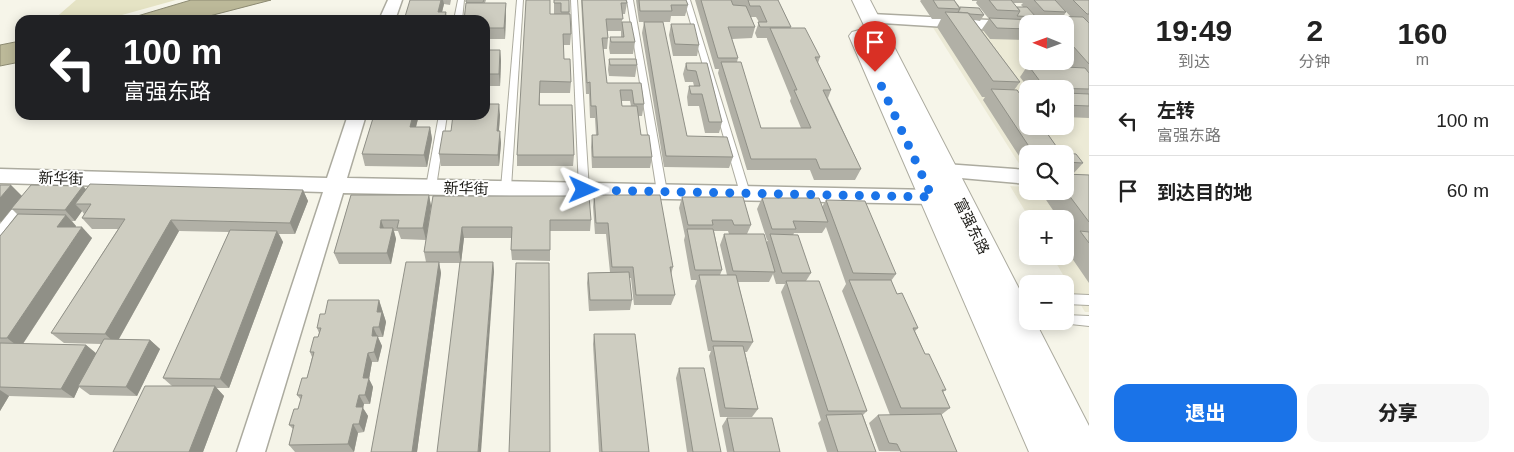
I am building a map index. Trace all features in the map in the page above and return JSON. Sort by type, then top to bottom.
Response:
[{"type":"main road","name":"富强东路","points":[[842,0],[1047,452]]},
{"type":"main road","name":"富强东路","points":[[866,10],[946,171],[1019,305]]},
{"type":"main road","name":"富强东路","points":[[1030,330],[1083,452]]},
{"type":"street","points":[[389,15],[395,0]]},
{"type":"street","points":[[866,10],[1019,26]]},
{"type":"street","points":[[251,452],[354,120]]},
{"type":"street","points":[[946,171],[1019,176]]},
{"type":"street","name":"新华街","points":[[0,176],[36,185],[335,185],[932,197]]},
{"type":"lane","points":[[459,15],[461,0]]},
{"type":"lane","points":[[506,188],[520,0]]},
{"type":"lane","points":[[574,0],[584,190]]},
{"type":"lane","points":[[630,0],[662,192]]},
{"type":"lane","points":[[687,0],[745,193]]},
{"type":"lane","points":[[431,187],[442,120]]},
{"type":"lane","points":[[0,231],[36,185]]},
{"type":"lane","points":[[1074,299],[1089,300]]},
{"type":"lane","points":[[1074,320],[1089,321]]},
{"type":"shaded area","points":[[76,0],[176,0],[122,15],[59,15]]},
{"type":"shaded area","points":[[191,0],[271,0],[213,15],[141,15]]},
{"type":"shaded area","points":[[932,26],[1019,29],[1019,70],[1074,70],[1074,55],[1089,45],[1089,177],[1074,176],[1074,145],[1019,145],[1019,164]]},
{"type":"shaded area","points":[[15,42],[15,63],[0,66],[0,45]]},
{"type":"shaded area","points":[[1010,186],[1019,187],[1019,200],[1074,200],[1074,190],[1089,190],[1089,312],[1085,312],[1074,293],[1074,275],[1063,275],[1057,265],[1074,265],[1074,210],[1025,210]]},
{"type":"building","points":[[410,0],[441,0],[438,12],[446,12],[445,15],[406,15]]},
{"type":"building","points":[[466,0],[484,0],[483,2],[466,2]]},
{"type":"building","points":[[526,0],[550,0],[550,14],[570,14],[571,34],[563,34],[564,59],[570,59],[571,82],[540,81],[539,105],[572,105],[574,155],[517,155]]},
{"type":"building","points":[[554,0],[569,0],[569,12],[561,12],[561,3],[554,3]]},
{"type":"building","points":[[582,0],[626,0],[627,3],[621,3],[623,19],[606,19],[608,38],[602,38],[607,83],[641,83],[644,104],[634,104],[632,90],[620,90],[622,106],[637,106],[641,135],[649,135],[652,157],[593,157],[592,135],[598,135],[596,106],[591,106],[590,82],[587,83]]},
{"type":"building","points":[[639,0],[686,0],[688,5],[671,5],[672,11],[640,11]]},
{"type":"building","points":[[701,0],[731,0],[733,5],[746,6],[755,27],[728,27],[738,58],[718,58]]},
{"type":"building","points":[[748,0],[778,0],[791,27],[760,27],[758,22],[767,22],[760,6],[750,6]]},
{"type":"building","points":[[933,0],[954,0],[960,9],[938,8]]},
{"type":"building","points":[[989,0],[1011,0],[1020,11],[997,10]]},
{"type":"building","points":[[1034,0],[1055,0],[1066,12],[1044,11]]},
{"type":"building","points":[[1073,0],[1089,0],[1089,14],[1087,14]]},
{"type":"building","points":[[466,3],[506,3],[504,28],[490,28],[490,15],[465,15]]},
{"type":"building","points":[[960,7],[979,8],[984,15],[958,12]]},
{"type":"building","points":[[1017,7],[1027,7],[1034,15],[1017,16],[1020,11]]},
{"type":"building","points":[[945,12],[968,13],[1019,82],[993,81]]},
{"type":"building","points":[[1074,17],[1083,17],[1089,23],[1089,64],[1074,47]]},
{"type":"building","points":[[989,18],[1019,19],[1019,29],[997,28]]},
{"type":"building","points":[[622,22],[631,22],[635,42],[611,42],[610,37],[624,37]]},
{"type":"building","points":[[644,22],[663,22],[687,136],[727,137],[733,157],[666,156]]},
{"type":"building","points":[[671,24],[694,24],[699,45],[675,44]]},
{"type":"building","points":[[770,28],[805,28],[820,57],[815,57],[831,90],[823,90],[861,169],[820,169],[816,159],[751,159],[721,62],[741,62],[761,128],[811,128]]},
{"type":"building","points":[[490,50],[500,50],[499,74],[490,74]]},
{"type":"building","points":[[609,59],[636,59],[637,65],[610,65]]},
{"type":"building","points":[[686,63],[707,63],[722,122],[709,122],[702,94],[691,94],[689,86],[700,86],[696,71],[687,70]]},
{"type":"building","points":[[1074,67],[1085,68],[1089,73],[1089,89],[1074,89],[1074,80],[1039,80],[1032,70],[1074,70]]},
{"type":"building","points":[[991,89],[1017,90],[1019,93],[1019,131]]},
{"type":"building","points":[[1074,93],[1089,94],[1089,106],[1074,105]]},
{"type":"building","points":[[490,104],[499,104],[497,131],[500,131],[498,155],[439,154],[443,131],[451,131],[452,120],[490,120]]},
{"type":"building","points":[[372,120],[412,120],[410,127],[430,127],[424,155],[362,154]]},
{"type":"building","points":[[1021,135],[1048,135],[1055,145],[1028,145]]},
{"type":"building","points":[[1074,154],[1076,154],[1083,163],[1074,162]]},
{"type":"building","points":[[1074,174],[1089,175],[1089,222],[1072,200]]},
{"type":"building","points":[[90,184],[303,190],[290,223],[171,220],[105,334],[51,333],[125,219],[82,218],[91,204],[75,204]]},
{"type":"building","points":[[0,185],[11,185],[0,198]]},
{"type":"building","points":[[31,185],[83,186],[65,210],[11,209]]},
{"type":"building","points":[[351,195],[429,195],[423,228],[397,228],[399,220],[381,220],[380,228],[393,228],[387,253],[334,253]]},
{"type":"building","points":[[594,195],[660,195],[673,267],[670,267],[675,295],[636,295],[633,267],[612,267],[608,223],[596,223]]},
{"type":"building","points":[[433,196],[589,196],[591,220],[550,220],[550,250],[511,250],[512,227],[462,227],[459,252],[424,252]]},
{"type":"building","points":[[682,197],[743,197],[751,225],[734,225],[732,220],[712,220],[713,225],[688,225]]},
{"type":"building","points":[[762,198],[819,198],[828,222],[793,221],[796,229],[772,229]]},
{"type":"building","points":[[826,200],[865,201],[896,274],[853,273]]},
{"type":"building","points":[[18,214],[66,215],[57,227],[82,227],[7,338],[0,338],[0,236]]},
{"type":"building","points":[[687,229],[713,229],[722,270],[695,270]]},
{"type":"building","points":[[230,230],[277,231],[220,379],[163,378]]},
{"type":"building","points":[[1080,231],[1089,232],[1089,243]]},
{"type":"building","points":[[724,234],[764,234],[775,272],[733,271]]},
{"type":"building","points":[[770,234],[798,235],[811,273],[782,273]]},
{"type":"building","points":[[406,262],[439,262],[412,452],[371,452]]},
{"type":"building","points":[[460,262],[493,262],[478,452],[437,452]]},
{"type":"building","points":[[516,263],[549,263],[550,452],[509,452]]},
{"type":"building","points":[[629,272],[632,300],[590,300],[588,273]]},
{"type":"building","points":[[699,275],[736,275],[753,342],[712,341]]},
{"type":"building","points":[[849,280],[891,280],[897,294],[902,293],[918,328],[913,328],[925,354],[929,354],[946,390],[942,390],[950,408],[901,408]]},
{"type":"building","points":[[786,281],[819,281],[867,411],[828,411]]},
{"type":"building","points":[[328,300],[379,300],[377,312],[382,312],[379,327],[373,327],[372,336],[378,336],[374,352],[368,353],[363,378],[369,378],[365,395],[359,395],[356,407],[363,407],[359,424],[353,424],[348,444],[289,445],[294,425],[289,425],[294,409],[298,409],[302,395],[297,395],[302,378],[307,378],[314,352],[310,352],[314,337],[318,337],[321,328],[317,328],[320,314],[325,314]]},
{"type":"building","points":[[594,334],[635,334],[649,452],[602,452]]},
{"type":"building","points":[[104,339],[150,340],[126,387],[78,386]]},
{"type":"building","points":[[0,343],[86,345],[61,389],[0,387]]},
{"type":"building","points":[[713,346],[743,346],[758,409],[725,408]]},
{"type":"building","points":[[679,368],[704,368],[721,452],[693,452]]},
{"type":"building","points":[[145,386],[215,386],[189,452],[113,452]]},
{"type":"building","points":[[862,414],[876,452],[838,452],[826,415]]},
{"type":"building","points":[[941,414],[957,452],[901,452],[897,444],[889,443],[878,415]]},
{"type":"building","points":[[727,418],[772,418],[780,452],[734,452]]},
{"type":"route","points":[[584,190],[932,197],[875,72]]}]
